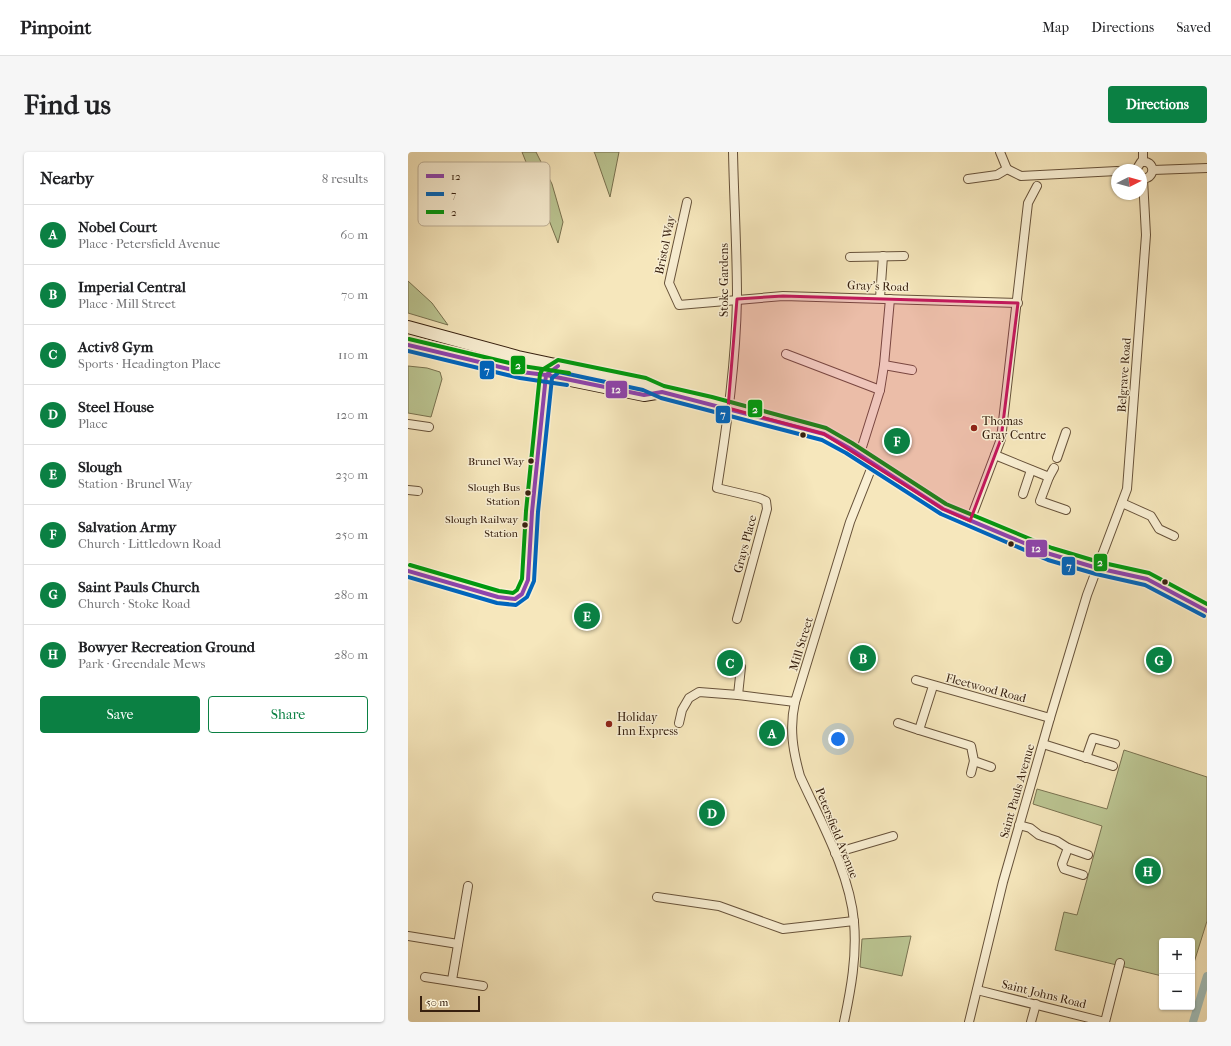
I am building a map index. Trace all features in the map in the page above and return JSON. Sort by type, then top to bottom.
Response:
[{"type":"main road","points":[[408,327],[562,370],[728,408],[824,434],[943,509],[970,522],[1050,554],[1096,568],[1147,579],[1207,611]]},
{"type":"main road","points":[[408,345],[521,372],[546,375],[562,370]]},
{"type":"street","name":"Stoke Gardens","points":[[717,488],[734,351],[737,298],[733,152]]},
{"type":"street","points":[[1000,152],[1007,169],[1021,176],[1111,172]]},
{"type":"street","points":[[1143,152],[1143,162]]},
{"type":"street","points":[[1139,164],[1143,162],[1151,165],[1153,170],[1207,168]]},
{"type":"street","points":[[968,179],[997,175],[1007,169]]},
{"type":"street","name":"Belgrave Road","points":[[1147,176],[1151,175],[1153,170]]},
{"type":"street","points":[[970,522],[1001,439],[1018,303],[1028,203],[1037,186]]},
{"type":"street","name":"Belgrave Road","points":[[1096,568],[1122,504],[1129,477],[1146,236],[1144,200]]},
{"type":"street","name":"Bristol Way","points":[[687,202],[669,283],[678,305],[737,298]]},
{"type":"street","points":[[880,298],[883,256]]},
{"type":"street","points":[[850,257],[904,256]]},
{"type":"street","name":"Gray's Road","points":[[737,298],[783,296],[1018,303]]},
{"type":"street","points":[[858,455],[880,390],[884,365],[890,299]]},
{"type":"street","points":[[786,354],[880,390]]},
{"type":"street","points":[[884,365],[912,370]]},
{"type":"street","points":[[408,572],[508,599],[518,596],[525,589],[528,580],[537,455],[546,375]]},
{"type":"street","points":[[408,424],[429,427]]},
{"type":"street","points":[[1058,458],[1066,432]]},
{"type":"street","points":[[996,455],[1049,477]]},
{"type":"street","name":"Mill Street","points":[[795,702],[850,522],[873,464]]},
{"type":"street","points":[[1054,468],[1040,501],[1066,510]]},
{"type":"street","points":[[1023,494],[1031,470]]},
{"type":"street","name":"Grays Place","points":[[717,488],[760,498],[766,501],[767,509],[737,619]]},
{"type":"street","points":[[408,490],[418,491]]},
{"type":"street","points":[[1122,504],[1151,516],[1159,529],[1174,536]]},
{"type":"street","name":"Saint Pauls Avenue","points":[[969,1022],[1019,825],[1096,568]]},
{"type":"street","points":[[738,695],[741,667]]},
{"type":"street","name":"Fleetwood Road","points":[[916,680],[1050,718]]},
{"type":"street","points":[[919,730],[933,686]]},
{"type":"street","points":[[679,723],[682,710],[689,698],[699,692],[795,702]]},
{"type":"street","name":"Petersfield Avenue","points":[[795,702],[791,729],[796,762],[800,776],[835,853],[845,881],[854,921],[855,949],[853,974],[844,1022]]},
{"type":"street","points":[[898,723],[971,746],[974,761],[971,773]]},
{"type":"street","points":[[1086,758],[1093,738],[1115,744]]},
{"type":"street","points":[[1044,744],[1113,766]]},
{"type":"street","points":[[974,761],[991,767]]},
{"type":"street","points":[[1019,825],[1030,828],[1039,835],[1057,841],[1068,848],[1088,855]]},
{"type":"street","points":[[835,853],[893,836]]},
{"type":"street","points":[[1068,848],[1062,864],[1064,869],[1082,875]]},
{"type":"street","points":[[452,980],[468,886]]},
{"type":"street","points":[[657,897],[719,906],[783,929],[854,921]]},
{"type":"street","points":[[408,936],[458,944]]},
{"type":"street","name":"Saint Johns Road","points":[[977,990],[1105,1022],[1120,963]]},
{"type":"street","points":[[425,976],[483,986]]},
{"type":"street","points":[[1031,1022],[1036,1004]]},
{"type":"highlighted area","points":[[783,296],[1018,303],[1001,439],[970,521],[943,509],[824,434],[728,408],[737,299]]},
{"type":"green space","points":[[522,152],[536,152],[541,162],[526,162]]},
{"type":"green space","points":[[594,152],[619,152],[610,197],[595,154]]},
{"type":"green space","points":[[550,180],[563,222],[558,243],[550,223]]},
{"type":"green space","points":[[408,281],[432,303],[448,325],[408,313]]},
{"type":"green space","points":[[408,366],[427,368],[440,372],[442,379],[431,417],[408,413]]},
{"type":"green space","points":[[1124,750],[1207,777],[1207,921],[1195,959],[1195,938],[1159,938],[1159,975],[1055,950],[1064,912],[1077,915],[1102,826],[1033,804],[1037,789],[1107,809]]},
{"type":"green space","points":[[911,936],[902,976],[860,967],[862,939]]},
{"type":"waterway","points":[[1193,1022],[1207,976]]},
{"type":"transit line","name":"2","points":[[409,339],[522,366],[569,373]]},
{"type":"transit line","name":"12","points":[[408,345],[521,372],[546,375],[644,395],[662,392],[824,434],[849,448],[943,509],[1050,554],[1097,568],[1147,579],[1207,611]]},
{"type":"transit line","name":"7","points":[[408,351],[520,378],[567,385]]},
{"type":"transit line","name":"2","points":[[410,565],[499,591],[513,593],[517,590],[522,579],[526,511],[540,374],[542,370],[558,360],[646,378],[664,386],[712,397],[826,428],[852,443],[946,504],[1052,548],[1099,562],[1149,573],[1207,604]]},
{"type":"transit line","name":"12","points":[[408,571],[498,597],[515,599],[522,594],[528,580],[532,512],[546,375],[558,366]]},
{"type":"transit line","name":"7","points":[[408,577],[497,603],[516,605],[527,597],[534,581],[538,512],[552,378],[559,372],[643,390],[661,398],[822,440],[846,453],[941,514],[1048,560],[1096,574],[1145,585],[1204,616]]},
{"type":"place","name":"Thomas Gray Centre","points":[[974,428]]},
{"type":"place","name":"Salvation Army","points":[[897,441]]},
{"type":"place","name":"Brunel Way","points":[[531,461]]},
{"type":"place","name":"Slough Bus Station","points":[[528,493]]},
{"type":"place","name":"Slough Railway Station","points":[[525,525]]},
{"type":"place","name":"Slough","points":[[587,616]]},
{"type":"place","name":"Imperial Central","points":[[863,658]]},
{"type":"place","name":"Saint Pauls Church","points":[[1159,660]]},
{"type":"place","name":"Activ8 Gym","points":[[730,663]]},
{"type":"place","name":"Holiday Inn Express","points":[[609,724]]},
{"type":"place","name":"Nobel Court","points":[[772,733]]},
{"type":"place","name":"Steel House","points":[[712,813]]},
{"type":"place","name":"Bowyer Recreation Ground","points":[[1148,871]]}]
